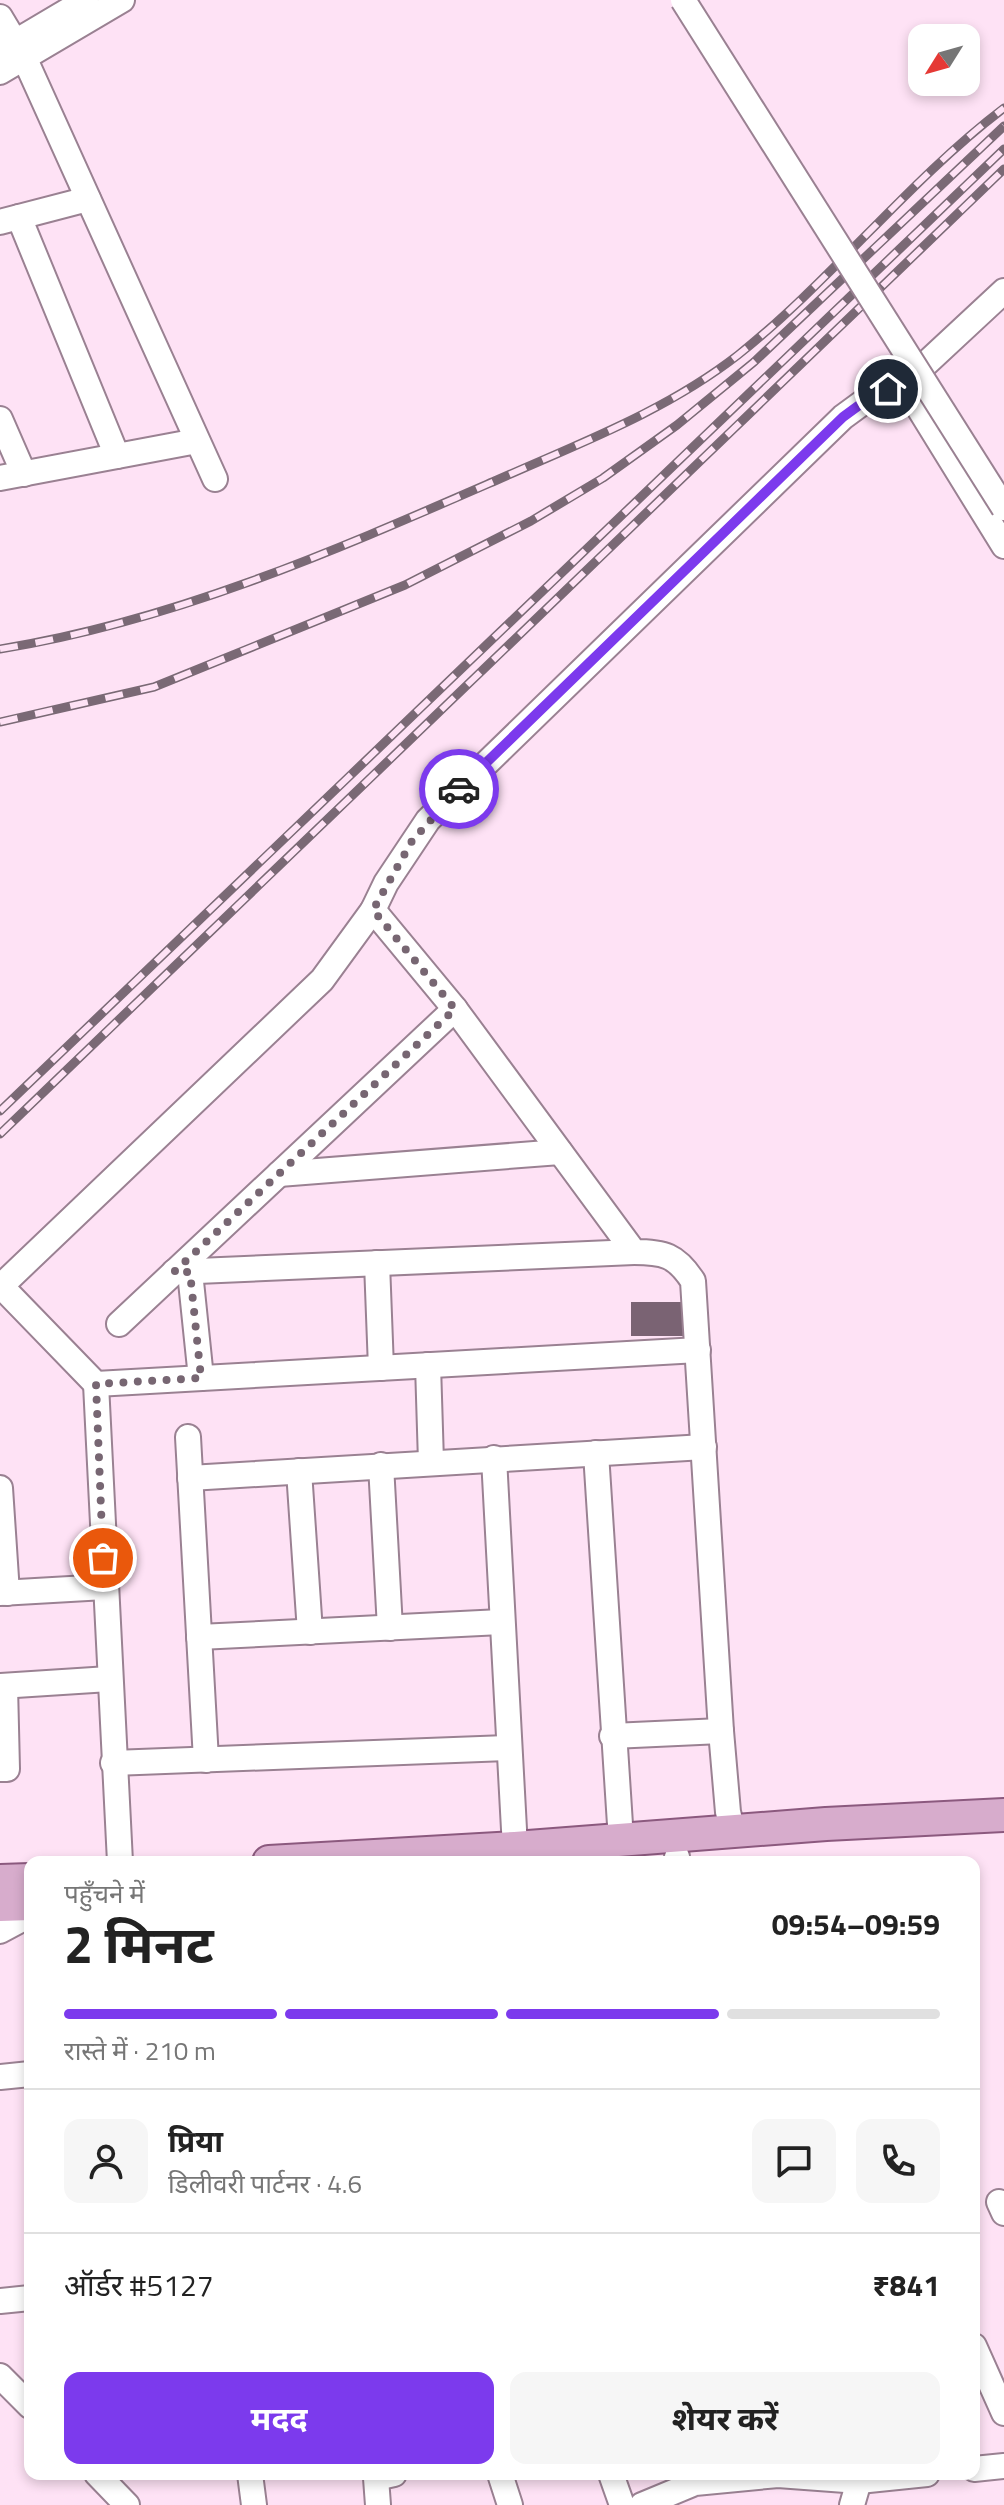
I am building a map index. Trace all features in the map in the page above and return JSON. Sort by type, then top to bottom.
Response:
[{"type":"main road","points":[[614,1851],[733,1831],[1004,1815]]},
{"type":"main road","points":[[714,1856],[823,1844],[1004,1836]]},
{"type":"main road","points":[[423,1856],[614,1851],[649,1856]]},
{"type":"main road","points":[[0,1881],[24,1880]]},
{"type":"main road","points":[[0,1905],[24,1904]]},
{"type":"street","points":[[0,72],[14,50],[86,0]]},
{"type":"street","points":[[14,50],[122,0]]},
{"type":"street","points":[[683,0],[1004,508]]},
{"type":"street","points":[[2,12],[14,50],[88,199],[215,479]]},
{"type":"street","points":[[88,199],[10,220],[117,456]]},
{"type":"street","points":[[120,1856],[96,1384],[0,1287],[322,980],[373,910],[386,883],[428,820],[501,746],[843,417],[873,395],[904,384],[1004,291]]},
{"type":"street","points":[[904,384],[1004,546]]},
{"type":"street","points":[[0,419],[12,476],[197,441]]},
{"type":"street","points":[[373,910],[455,1009],[634,1252]]},
{"type":"street","points":[[119,1324],[182,1272],[279,1174],[455,1009]]},
{"type":"street","points":[[279,1174],[560,1152]]},
{"type":"street","points":[[182,1272],[634,1252],[664,1252],[680,1261],[693,1281],[721,1731],[728,1812],[733,1831]]},
{"type":"street","points":[[377,1263],[381,1368]]},
{"type":"street","points":[[182,1272],[201,1378]]},
{"type":"street","points":[[96,1384],[698,1350]]},
{"type":"street","points":[[428,1365],[431,1462]]},
{"type":"street","points":[[188,1437],[206,1760]]},
{"type":"street","points":[[190,1478],[704,1447]]},
{"type":"street","points":[[596,1453],[612,1736],[614,1851]]},
{"type":"street","points":[[494,1458],[507,1748],[525,1852]]},
{"type":"street","points":[[381,1465],[390,1628]]},
{"type":"street","points":[[299,1471],[310,1632]]},
{"type":"street","points":[[0,1488],[3,1593],[105,1587]]},
{"type":"street","points":[[199,1637],[501,1622]]},
{"type":"street","points":[[0,1769],[7,1769],[3,1686],[109,1679]]},
{"type":"street","points":[[612,1736],[721,1731]]},
{"type":"street","points":[[113,1763],[507,1748]]},
{"type":"street","points":[[0,1931],[24,1918]]},
{"type":"street","points":[[0,2077],[24,2075]]},
{"type":"street","points":[[0,2301],[24,2299]]},
{"type":"street","points":[[980,2359],[1004,2413]]},
{"type":"street","points":[[0,2376],[24,2400]]},
{"type":"street","points":[[980,2468],[1004,2466]]},
{"type":"street","points":[[103,2480],[127,2505]]},
{"type":"street","points":[[251,2480],[254,2505]]},
{"type":"street","points":[[376,2480],[378,2505]]},
{"type":"street","points":[[502,2480],[510,2505]]},
{"type":"street","points":[[613,2480],[622,2505]]},
{"type":"street","points":[[642,2505],[695,2483],[720,2480]]},
{"type":"street","points":[[853,2480],[868,2480]]},
{"type":"street","points":[[852,2505],[859,2481]]},
{"type":"building","points":[[631,1302],[685,1302],[685,1336],[631,1336]]},
{"type":"railway","points":[[0,649],[129,621],[254,580],[591,439],[682,393],[738,355],[772,326],[935,167],[1004,108]]},
{"type":"railway","points":[[0,722],[154,687],[405,585],[531,521],[603,478],[677,425],[754,362],[1004,126]]},
{"type":"railway","points":[[0,1111],[1004,149]]},
{"type":"railway","points":[[0,1134],[1004,169]]},
{"type":"way so far","points":[[103,1558],[96,1384],[201,1378],[190,1272],[174,1272],[455,1009],[373,910],[412,841],[459,789]]},
{"type":"route","points":[[459,789],[786,470],[843,417],[873,395],[888,389]]}]
